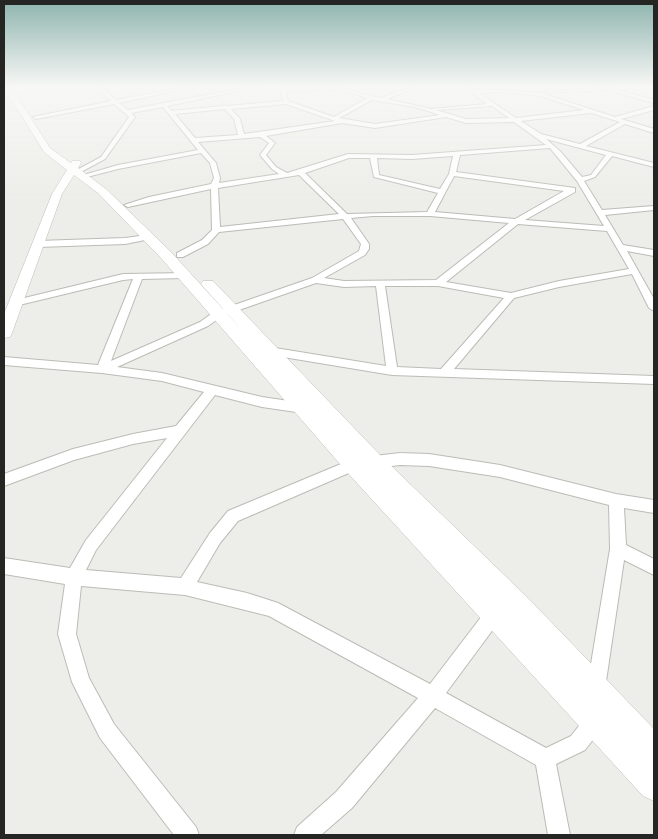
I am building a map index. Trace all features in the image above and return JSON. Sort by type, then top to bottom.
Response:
[{"type":"main road","points":[[32,126],[43,144],[128,205],[180,255],[303,408],[353,465],[596,721],[654,785]]},
{"type":"main road","points":[[41,126],[49,140],[120,208],[184,275],[269,351],[374,462],[519,607],[654,751]]},
{"type":"main road","points":[[10,301],[38,244],[64,182],[77,168]]},
{"type":"main road","points":[[4,333],[10,301],[45,198],[77,168]]},
{"type":"street","points":[[77,168],[103,158],[127,126]]},
{"type":"street","points":[[182,126],[213,163],[218,178],[214,186],[216,230]]},
{"type":"street","points":[[240,126],[241,137]]},
{"type":"street","points":[[194,140],[261,135],[316,126]]},
{"type":"street","points":[[523,126],[538,135],[550,146],[580,180],[651,294],[654,308]]},
{"type":"street","points":[[581,146],[617,126]]},
{"type":"street","points":[[640,126],[654,131]]},
{"type":"street","points":[[261,135],[272,143],[263,155],[274,168],[286,176]]},
{"type":"street","points":[[538,135],[610,154],[644,160],[654,165]]},
{"type":"street","points":[[128,205],[214,186],[300,173],[348,156],[457,154],[550,146]]},
{"type":"street","points":[[77,168],[118,166],[202,151]]},
{"type":"street","points":[[430,214],[452,174],[457,154]]},
{"type":"street","points":[[580,180],[593,176],[610,154]]},
{"type":"street","points":[[373,156],[376,176],[442,192]]},
{"type":"street","points":[[102,369],[204,324],[224,311],[315,280],[362,253],[365,249],[364,244],[346,217],[300,173]]},
{"type":"street","points":[[452,174],[586,192]]},
{"type":"street","points":[[438,283],[516,221],[572,190]]},
{"type":"street","points":[[600,213],[654,208]]},
{"type":"street","points":[[180,255],[205,242],[216,230],[305,219],[373,214],[430,214],[610,229]]},
{"type":"street","points":[[38,244],[126,241],[147,237]]},
{"type":"street","points":[[621,247],[653,253]]},
{"type":"street","points":[[315,280],[344,284],[438,283],[511,296],[558,284],[635,271]]},
{"type":"street","points":[[10,301],[124,277],[184,275]]},
{"type":"street","points":[[102,369],[139,276]]},
{"type":"street","points":[[380,284],[392,371]]},
{"type":"street","points":[[444,373],[511,296]]},
{"type":"street","points":[[269,351],[392,371],[654,380]]},
{"type":"street","points":[[4,361],[102,369],[162,377],[262,402],[303,408]]},
{"type":"street","points":[[188,835],[107,731],[81,682],[67,634],[74,577],[91,545],[213,389]]},
{"type":"street","points":[[4,480],[73,455],[133,439],[179,432]]},
{"type":"street","points":[[374,462],[400,459],[429,460],[500,471],[616,500],[654,506]]},
{"type":"street","points":[[185,587],[215,538],[233,516],[353,465]]},
{"type":"street","points":[[596,689],[618,548],[616,500]]},
{"type":"street","points":[[618,548],[654,567]]},
{"type":"street","points":[[4,566],[74,577],[185,587],[248,601],[272,609],[361,656],[545,760]]},
{"type":"street","points":[[304,835],[344,800],[432,697],[494,614]]},
{"type":"street","points":[[545,760],[578,742],[596,721]]},
{"type":"street","points":[[545,760],[559,835]]}]
